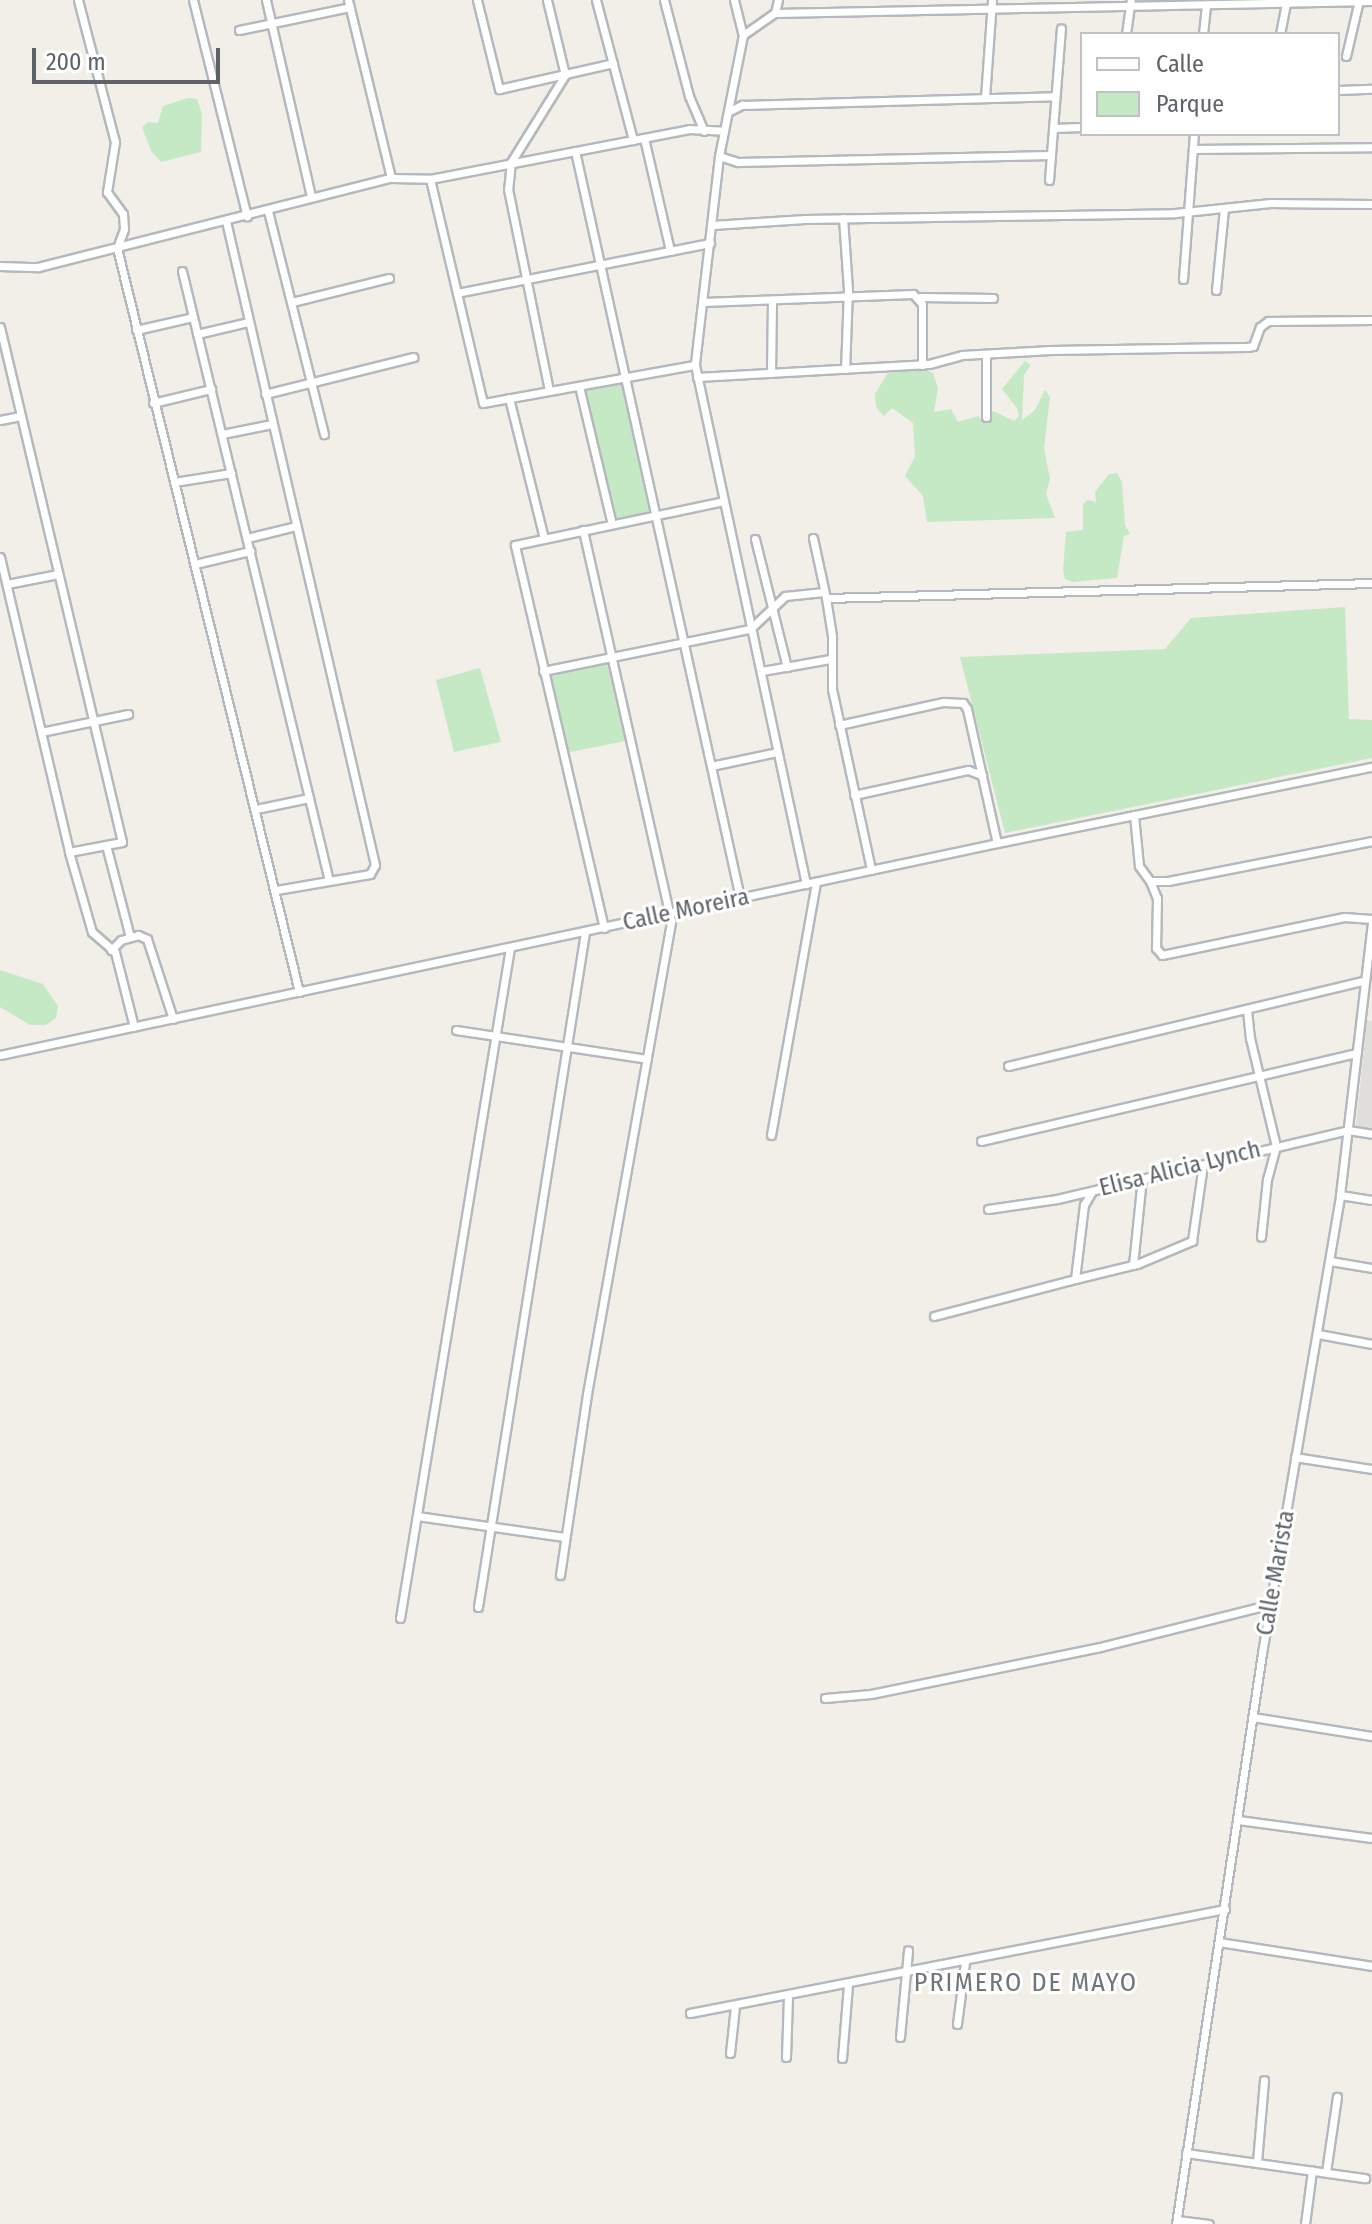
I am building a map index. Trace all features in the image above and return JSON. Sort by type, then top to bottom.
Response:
[{"type":"street","points":[[78,0],[115,142],[107,192],[123,214],[124,229],[117,248],[299,992]]},
{"type":"street","points":[[193,0],[247,216]]},
{"type":"street","points":[[266,0],[311,197]]},
{"type":"street","points":[[477,0],[499,89],[613,63]]},
{"type":"street","points":[[547,0],[565,75],[511,162],[508,201],[549,391]]},
{"type":"street","points":[[596,0],[633,140]]},
{"type":"street","points":[[664,0],[689,96],[704,131]]},
{"type":"street","points":[[734,0],[743,35],[719,156],[695,365],[806,884]]},
{"type":"street","points":[[775,13],[778,0]]},
{"type":"street","points":[[985,98],[992,0]]},
{"type":"street","points":[[1346,56],[1359,1]]},
{"type":"street","points":[[743,35],[775,13],[1372,1]]},
{"type":"street","points":[[1280,32],[1286,2]]},
{"type":"street","points":[[239,30],[349,4],[391,178]]},
{"type":"street","points":[[1126,32],[1130,4]]},
{"type":"street","points":[[1203,32],[1206,5]]},
{"type":"street","points":[[1049,180],[1061,28]]},
{"type":"street","points":[[1340,90],[1372,89]]},
{"type":"street","points":[[728,112],[742,105],[1055,96]]},
{"type":"street","points":[[1053,128],[1080,127]]},
{"type":"street","points":[[0,266],[38,267],[391,178],[430,179],[689,129],[724,131]]},
{"type":"street","points":[[1183,279],[1194,136]]},
{"type":"street","points":[[644,138],[670,251]]},
{"type":"street","points":[[1193,149],[1372,147]]},
{"type":"street","points":[[575,151],[740,898]]},
{"type":"street","points":[[719,156],[738,162],[1051,155]]},
{"type":"street","points":[[430,179],[483,403],[695,365]]},
{"type":"street","points":[[712,225],[843,218],[1188,212],[1270,203],[1372,204]]},
{"type":"street","points":[[1216,290],[1224,209]]},
{"type":"street","points":[[268,211],[324,434]]},
{"type":"street","points":[[843,218],[848,297],[845,369]]},
{"type":"street","points":[[226,221],[375,865],[370,874],[276,890]]},
{"type":"street","points":[[457,293],[710,243]]},
{"type":"street","points":[[182,271],[329,881]]},
{"type":"street","points":[[292,302],[389,278]]},
{"type":"street","points":[[703,302],[903,294],[993,298]]},
{"type":"street","points":[[920,297],[922,365]]},
{"type":"street","points":[[771,373],[772,301]]},
{"type":"street","points":[[136,330],[193,317]]},
{"type":"street","points":[[697,377],[922,365],[986,354],[1247,347],[1253,346],[1260,327],[1268,321],[1372,320]]},
{"type":"street","points":[[197,334],[248,322]]},
{"type":"street","points":[[0,327],[122,842],[69,852]]},
{"type":"street","points":[[986,354],[986,417]]},
{"type":"street","points":[[265,394],[413,357]]},
{"type":"street","points":[[579,386],[612,524]]},
{"type":"street","points":[[153,403],[211,389]]},
{"type":"street","points":[[509,398],[544,538]]},
{"type":"street","points":[[0,420],[21,416]]},
{"type":"street","points":[[222,434],[272,424]]},
{"type":"street","points":[[174,482],[231,473]]},
{"type":"street","points":[[604,928],[515,545],[723,501]]},
{"type":"street","points":[[247,538],[296,526]]},
{"type":"street","points":[[560,1575],[670,914],[583,530]]},
{"type":"street","points":[[813,538],[832,637],[830,659],[839,725],[871,870]]},
{"type":"street","points":[[755,539],[787,667]]},
{"type":"street","points":[[195,564],[250,551]]},
{"type":"street","points":[[0,557],[69,852],[92,932],[115,952],[134,1027]]},
{"type":"street","points":[[7,584],[58,574]]},
{"type":"street","points":[[543,671],[750,629],[785,596],[1372,583]]},
{"type":"street","points":[[762,671],[830,659]]},
{"type":"street","points":[[839,725],[943,702],[963,703],[967,709],[997,843]]},
{"type":"street","points":[[41,732],[128,714]]},
{"type":"street","points":[[711,766],[777,752]]},
{"type":"street","name":"Calle Moreira","points":[[0,1055],[997,843],[1372,767]]},
{"type":"street","points":[[854,795],[968,770],[982,775]]},
{"type":"street","points":[[256,809],[309,798]]},
{"type":"street","points":[[1134,815],[1139,866],[1157,898],[1156,948],[1162,955],[1344,917],[1372,921]]},
{"type":"street","points":[[1150,881],[1168,881],[1372,841]]},
{"type":"street","points":[[106,845],[130,937]]},
{"type":"street","points":[[771,1135],[816,882]]},
{"type":"street","name":"Calle Marista","points":[[1177,2222],[1253,1717],[1340,1195],[1372,921]]},
{"type":"street","points":[[478,1607],[585,932]]},
{"type":"street","points":[[111,950],[130,937],[138,935],[147,939],[173,1019]]},
{"type":"street","points":[[400,1618],[510,948]]},
{"type":"street","points":[[1008,1066],[1365,980]]},
{"type":"street","points":[[1247,1010],[1276,1146],[1267,1179],[1261,1237]]},
{"type":"street","points":[[456,1030],[647,1059]]},
{"type":"street","points":[[981,1141],[1357,1053]]},
{"type":"street","name":"Elisa Alicia Lynch","points":[[988,1209],[1092,1191],[1348,1130],[1372,1134]]},
{"type":"street","points":[[934,1316],[1133,1265],[1192,1241],[1203,1165]]},
{"type":"street","points":[[1133,1265],[1142,1178]]},
{"type":"street","points":[[1075,1279],[1084,1205],[1092,1191]]},
{"type":"street","points":[[1340,1195],[1372,1200]]},
{"type":"street","points":[[1330,1261],[1372,1268]]},
{"type":"street","points":[[1318,1334],[1372,1344]]},
{"type":"street","points":[[1295,1457],[1372,1469]]},
{"type":"street","points":[[417,1516],[491,1523],[565,1537]]},
{"type":"street","points":[[825,1698],[871,1694],[1085,1650],[1271,1604]]},
{"type":"street","points":[[1253,1717],[1372,1736]]},
{"type":"street","points":[[1238,1820],[1372,1838]]},
{"type":"street","points":[[690,2013],[788,1997],[1225,1909]]},
{"type":"street","points":[[1219,1942],[1372,1966]]},
{"type":"street","points":[[900,2037],[908,1950]]},
{"type":"street","points":[[957,2024],[965,1962]]},
{"type":"street","points":[[842,2058],[848,1985]]},
{"type":"street","points":[[786,2057],[788,1997]]},
{"type":"street","points":[[730,2053],[735,2006]]},
{"type":"street","points":[[1257,2162],[1264,2080]]},
{"type":"street","points":[[1326,2172],[1337,2097]]},
{"type":"street","points":[[1186,2153],[1365,2178]]},
{"type":"street","points":[[1305,2224],[1312,2170]]},
{"type":"street","points":[[1177,2222],[1209,2224]]},
{"type":"shaded area","points":[[1367,1020],[1372,1021],[1372,1136],[1355,1134]]},
{"type":"green space","points":[[188,98],[197,99],[202,114],[201,152],[161,162],[151,151],[142,127],[148,122],[158,123],[163,106]]},
{"type":"green space","points":[[1025,361],[1031,365],[1024,375],[1022,420],[1035,410],[1045,390],[1050,397],[1044,448],[1050,479],[1046,494],[1055,518],[927,522],[923,496],[905,476],[915,456],[913,423],[892,408],[884,416],[876,407],[875,394],[887,374],[918,366],[933,373],[938,388],[934,412],[951,409],[958,422],[978,416],[984,422],[993,411],[1014,421],[1019,416],[1017,408],[1002,389]]},
{"type":"green space","points":[[621,384],[649,512],[616,519],[585,391]]},
{"type":"green space","points":[[1117,473],[1122,482],[1125,525],[1130,534],[1124,536],[1117,578],[1072,582],[1065,579],[1066,532],[1083,530],[1083,504],[1088,500],[1096,502],[1095,492],[1109,474]]},
{"type":"green space","points":[[1345,607],[1349,719],[1372,720],[1372,758],[1005,833],[960,657],[1165,649],[1191,618]]},
{"type":"green space","points":[[607,662],[625,741],[566,753],[547,673]]},
{"type":"green space","points":[[480,668],[501,742],[454,752],[436,680]]},
{"type":"green space","points":[[0,970],[43,984],[58,1006],[56,1018],[46,1025],[30,1025],[0,1007]]},
{"type":"district","name":"PRIMERO DE MAYO","points":[[1026,1983]]}]
